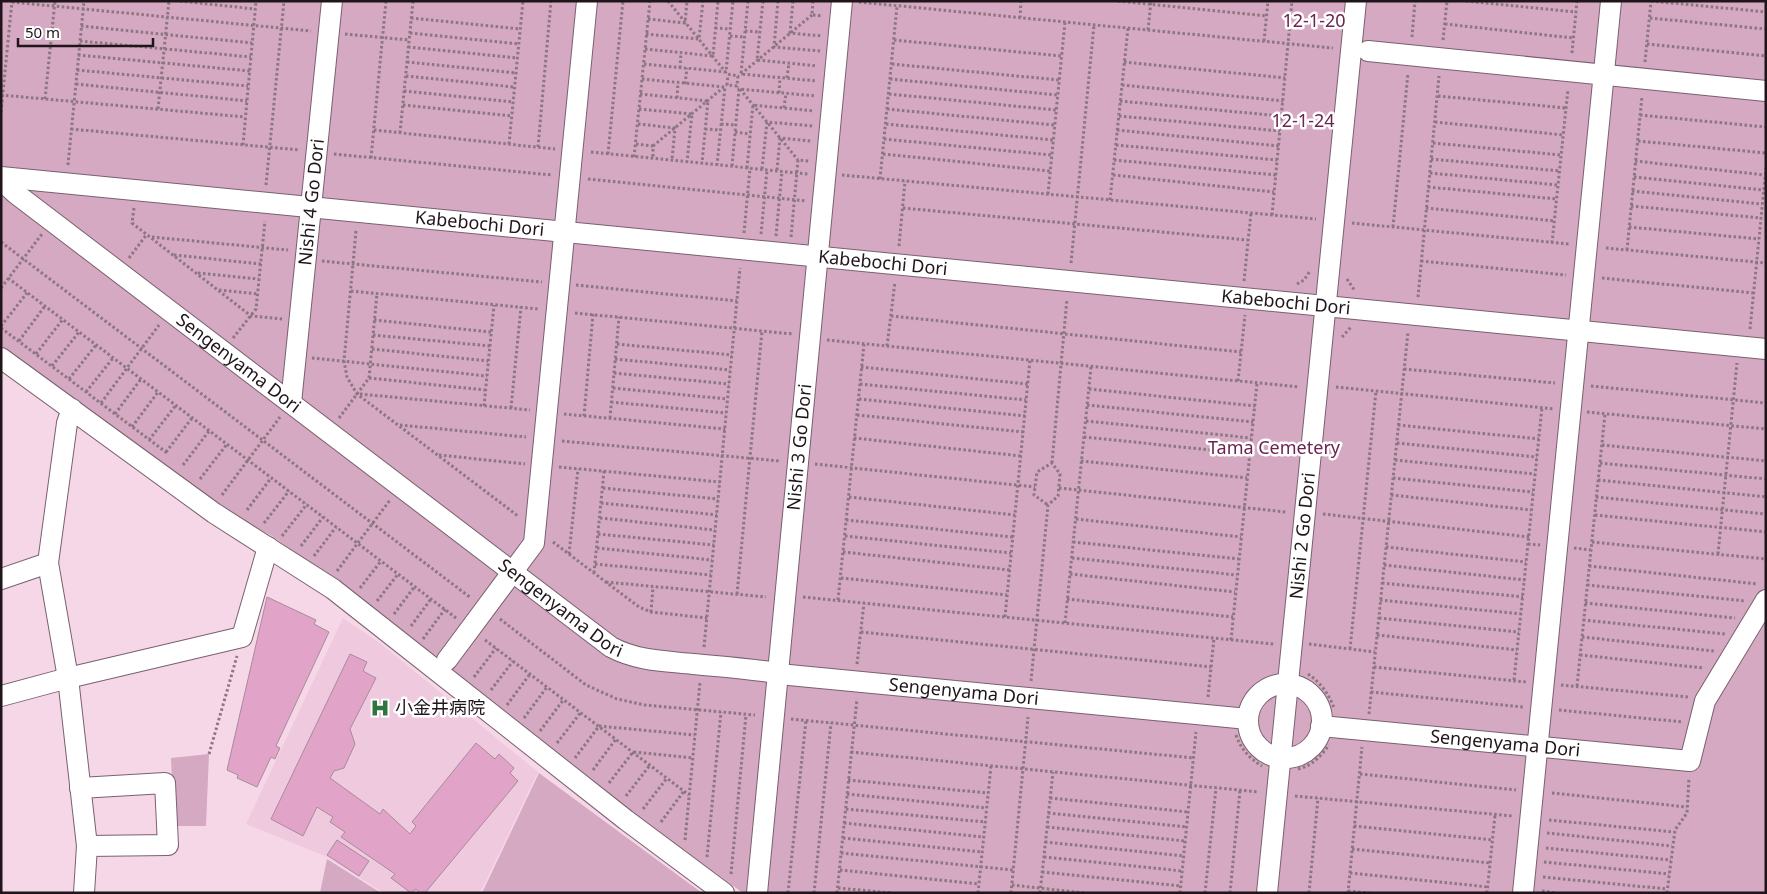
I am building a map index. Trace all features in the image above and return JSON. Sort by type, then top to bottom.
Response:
[{"type":"street","name":"Nishi 4 Go Dori","points":[[288,408],[300,321],[311,206],[323,153],[332,1]]},
{"type":"street","points":[[447,660],[534,543],[587,1]]},
{"type":"street","name":"Nishi 2 Go Dori","points":[[1267,893],[1356,1]]},
{"type":"street","points":[[1527,854],[1611,1]]},
{"type":"street","name":"Nishi 3 Go Dori","points":[[757,893],[818,256],[850,2]]},
{"type":"street","points":[[1368,51],[1766,91]]},
{"type":"street","name":"Kabebochi Dori","points":[[1,179],[66,183],[311,206],[1766,349]]},
{"type":"street","name":"Sengenyama Dori","points":[[1,179],[15,193],[288,408],[611,647],[631,656],[778,673],[1248,719]]},
{"type":"street","points":[[1,358],[214,513],[275,541],[626,820],[724,893]]},
{"type":"street","points":[[72,409],[67,423],[48,563],[68,678],[87,846],[84,893]]},
{"type":"street","points":[[1,696],[68,678],[242,637],[275,541]]},
{"type":"street","points":[[1,579],[48,563]]},
{"type":"street","points":[[1690,761],[1706,700],[1761,595]]},
{"type":"street","points":[[1287,684],[1299,687],[1309,694],[1321,714],[1321,726],[1314,742],[1302,754],[1291,758],[1280,758],[1265,752],[1253,741],[1249,731],[1248,719],[1250,708],[1264,690],[1287,684]]},
{"type":"street","name":"Sengenyama Dori","points":[[1321,726],[1690,761]]},
{"type":"street","points":[[80,788],[165,783],[168,845],[87,846]]},
{"type":"path","points":[[45,99],[55,1]]},
{"type":"path","points":[[66,183],[84,1]]},
{"type":"path","points":[[158,109],[169,1]]},
{"type":"path","points":[[180,1],[256,9]]},
{"type":"path","points":[[243,145],[256,1]]},
{"type":"path","points":[[266,191],[284,1]]},
{"type":"path","points":[[371,158],[386,1]]},
{"type":"path","points":[[400,133],[413,1]]},
{"type":"path","points":[[509,144],[522,1]]},
{"type":"path","points":[[538,147],[551,1]]},
{"type":"path","points":[[608,154],[623,1]]},
{"type":"path","points":[[634,156],[650,1]]},
{"type":"path","points":[[668,1],[727,74]]},
{"type":"path","points":[[685,23],[688,1]]},
{"type":"path","points":[[699,39],[703,1]]},
{"type":"path","points":[[712,56],[718,1]]},
{"type":"path","points":[[717,165],[733,1]]},
{"type":"path","points":[[732,166],[738,87],[748,1]]},
{"type":"path","points":[[757,60],[763,1]]},
{"type":"path","points":[[774,47],[778,1]]},
{"type":"path","points":[[790,33],[794,1]]},
{"type":"path","points":[[812,15],[813,1]]},
{"type":"path","points":[[1020,18],[1021,1]]},
{"type":"path","points":[[1118,1],[1267,16]]},
{"type":"path","points":[[1264,41],[1268,1]]},
{"type":"path","points":[[1272,215],[1292,1]]},
{"type":"path","points":[[1393,227],[1416,1]]},
{"type":"path","points":[[1417,300],[1447,1]]},
{"type":"path","points":[[1466,1],[1576,12]]},
{"type":"path","points":[[1552,243],[1577,1]]},
{"type":"path","points":[[1627,250],[1651,1],[1766,12]]},
{"type":"path","points":[[1,112],[12,2],[316,31]]},
{"type":"path","points":[[850,2],[873,2],[897,6],[1329,48]]},
{"type":"path","points":[[1148,30],[1150,3]]},
{"type":"path","points":[[880,179],[897,6]]},
{"type":"path","points":[[740,75],[812,15],[829,17]]},
{"type":"path","points":[[411,18],[520,29]]},
{"type":"path","points":[[1650,18],[1766,29]]},
{"type":"path","points":[[648,19],[685,23]]},
{"type":"path","points":[[1048,194],[1064,22]]},
{"type":"path","points":[[1445,24],[1573,38]]},
{"type":"path","points":[[1052,462],[1037,472],[1034,495],[1048,506],[1058,496],[1059,488],[1060,474],[1052,462],[1094,25]]},
{"type":"path","points":[[81,26],[252,43]]},
{"type":"path","points":[[715,28],[730,29]]},
{"type":"path","points":[[1110,200],[1128,28]]},
{"type":"path","points":[[745,31],[760,32]]},
{"type":"path","points":[[410,33],[519,44]]},
{"type":"path","points":[[790,33],[827,36]]},
{"type":"path","points":[[341,34],[409,40]]},
{"type":"path","points":[[646,34],[699,39]]},
{"type":"path","points":[[730,36],[745,37]]},
{"type":"path","points":[[80,40],[251,57]]},
{"type":"path","points":[[894,40],[1061,56]]},
{"type":"path","points":[[1647,44],[1766,56]]},
{"type":"path","points":[[408,47],[518,58]]},
{"type":"path","points":[[774,47],[826,52]]},
{"type":"path","points":[[1333,57],[1334,48]]},
{"type":"path","points":[[645,49],[712,56]]},
{"type":"path","points":[[680,68],[681,53]]},
{"type":"path","points":[[78,55],[250,71]]},
{"type":"path","points":[[757,60],[821,67]]},
{"type":"path","points":[[407,62],[516,73]]},
{"type":"path","points":[[1124,62],[1285,78]]},
{"type":"path","points":[[643,64],[727,74],[822,82]]},
{"type":"path","points":[[787,78],[789,64]]},
{"type":"path","points":[[892,64],[1059,80]]},
{"type":"path","points":[[685,84],[687,68]]},
{"type":"path","points":[[77,70],[248,86]]},
{"type":"path","points":[[406,76],[514,87]]},
{"type":"path","points":[[779,93],[780,78]]},
{"type":"path","points":[[642,79],[738,87],[821,97]]},
{"type":"path","points":[[890,79],[1057,95]]},
{"type":"path","points":[[677,98],[678,83]]},
{"type":"path","points":[[76,84],[247,101]]},
{"type":"path","points":[[1122,85],[1283,101]]},
{"type":"path","points":[[652,158],[654,146],[726,86]]},
{"type":"path","points":[[738,87],[798,160],[791,240]]},
{"type":"path","points":[[404,91],[513,102]]},
{"type":"path","points":[[784,108],[786,93]]},
{"type":"path","points":[[640,94],[708,101]]},
{"type":"path","points":[[889,94],[1056,110]]},
{"type":"path","points":[[2,95],[245,117]]},
{"type":"path","points":[[1438,96],[1566,108]]},
{"type":"path","points":[[702,163],[708,101]]},
{"type":"path","points":[[1120,101],[1282,116]]},
{"type":"path","points":[[403,105],[512,116]]},
{"type":"path","points":[[753,105],[820,112]]},
{"type":"path","points":[[743,236],[748,194],[753,105]]},
{"type":"path","points":[[639,109],[692,114]]},
{"type":"path","points":[[887,109],[1054,125]]},
{"type":"path","points":[[687,162],[692,114]]},
{"type":"path","points":[[1640,115],[1766,127]]},
{"type":"path","points":[[1119,116],[1280,131]]},
{"type":"path","points":[[766,122],[818,127]]},
{"type":"path","points":[[762,169],[766,122]]},
{"type":"path","points":[[1435,122],[1563,135]]},
{"type":"path","points":[[638,124],[675,128]]},
{"type":"path","points":[[721,124],[736,125]]},
{"type":"path","points":[[886,124],[1053,140]]},
{"type":"path","points":[[672,160],[675,128]]},
{"type":"path","points":[[71,129],[811,201]]},
{"type":"path","points":[[706,129],[720,130]]},
{"type":"path","points":[[374,130],[814,174]]},
{"type":"path","points":[[1118,130],[1279,146]]},
{"type":"path","points":[[735,132],[750,134]]},
{"type":"path","points":[[780,138],[817,142]]},
{"type":"path","points":[[777,171],[780,138]]},
{"type":"path","points":[[884,138],[1051,155]]},
{"type":"path","points":[[1638,141],[1766,153]]},
{"type":"path","points":[[1433,143],[1561,156]]},
{"type":"path","points":[[636,144],[654,146]]},
{"type":"path","points":[[1116,145],[1278,160]]},
{"type":"path","points":[[883,154],[1050,171]]},
{"type":"path","points":[[1431,159],[1560,171]]},
{"type":"path","points":[[798,160],[815,162]]},
{"type":"path","points":[[1114,160],[1276,175]]},
{"type":"path","points":[[1636,162],[1765,174]]},
{"type":"path","points":[[1750,333],[1766,168]]},
{"type":"path","points":[[760,237],[767,170]]},
{"type":"path","points":[[776,239],[782,171]]},
{"type":"path","points":[[1430,173],[1558,185]]},
{"type":"path","points":[[838,175],[1317,219],[1318,210]]},
{"type":"path","points":[[1113,176],[1274,192]]},
{"type":"path","points":[[1634,177],[1764,190]]},
{"type":"path","points":[[899,252],[905,181]]},
{"type":"path","points":[[1428,187],[1557,199]]},
{"type":"path","points":[[136,190],[132,223],[251,316],[300,321]]},
{"type":"path","points":[[1632,191],[1762,204]]},
{"type":"path","points":[[1631,206],[1761,218]]},
{"type":"path","points":[[903,208],[1248,240]]},
{"type":"path","points":[[1426,208],[1555,221]]},
{"type":"path","points":[[1244,286],[1251,213]]},
{"type":"path","points":[[1352,214],[1351,223],[1766,263]]},
{"type":"path","points":[[231,341],[256,309],[265,218]]},
{"type":"path","points":[[357,226],[344,361],[347,377],[358,394],[639,607],[651,612],[707,618]]},
{"type":"path","points":[[1629,227],[1759,239]]},
{"type":"path","points":[[2,285],[44,230]]},
{"type":"path","points":[[149,236],[293,250]]},
{"type":"path","points":[[127,260],[149,236]]},
{"type":"path","points":[[1,242],[586,685],[602,694],[636,704],[1194,758]]},
{"type":"path","points":[[174,255],[261,264]]},
{"type":"path","points":[[319,260],[737,301]]},
{"type":"path","points":[[704,653],[740,263]]},
{"type":"path","points":[[1297,285],[1304,280],[1312,266]]},
{"type":"path","points":[[196,273],[259,279]]},
{"type":"path","points":[[1347,274],[1352,287],[1357,293]]},
{"type":"path","points":[[8,278],[689,794]]},
{"type":"path","points":[[887,346],[895,278]]},
{"type":"path","points":[[218,290],[258,294]]},
{"type":"path","points":[[1,326],[27,293]]},
{"type":"path","points":[[337,421],[369,378],[377,293]]},
{"type":"path","points":[[484,406],[494,305]]},
{"type":"path","points":[[19,341],[45,306]]},
{"type":"path","points":[[511,408],[521,307]]},
{"type":"path","points":[[1238,381],[1245,309]]},
{"type":"path","points":[[584,416],[593,314]]},
{"type":"path","points":[[890,316],[1241,352]]},
{"type":"path","points":[[610,418],[620,317]]},
{"type":"path","points":[[36,354],[63,320]]},
{"type":"path","points":[[100,403],[163,320]]},
{"type":"path","points":[[374,320],[491,332]]},
{"type":"path","points":[[1340,340],[1353,326]]},
{"type":"path","points":[[1368,719],[1408,329]]},
{"type":"path","points":[[736,594],[762,331]]},
{"type":"path","points":[[52,366],[79,332]]},
{"type":"path","points":[[373,334],[490,346]]},
{"type":"path","points":[[824,340],[1301,388],[1302,380]]},
{"type":"path","points":[[617,344],[732,355]]},
{"type":"path","points":[[838,600],[864,344]]},
{"type":"path","points":[[69,379],[96,345]]},
{"type":"path","points":[[372,349],[488,361]]},
{"type":"path","points":[[308,364],[309,357],[487,376]]},
{"type":"path","points":[[86,392],[113,358]]},
{"type":"path","points":[[615,358],[730,370]]},
{"type":"path","points":[[1718,554],[1737,358]]},
{"type":"path","points":[[1005,617],[1030,360]]},
{"type":"path","points":[[861,367],[1028,384]]},
{"type":"path","points":[[1065,623],[1091,367]]},
{"type":"path","points":[[614,374],[729,384]]},
{"type":"path","points":[[369,378],[486,390]]},
{"type":"path","points":[[115,414],[141,379]]},
{"type":"path","points":[[1231,640],[1257,383]]},
{"type":"path","points":[[860,384],[1026,400]]},
{"type":"path","points":[[1332,387],[1766,429]]},
{"type":"path","points":[[613,388],[728,399]]},
{"type":"path","points":[[1089,388],[1255,406]]},
{"type":"path","points":[[1350,649],[1376,391]]},
{"type":"path","points":[[132,427],[158,392]]},
{"type":"path","points":[[858,399],[1024,416]]},
{"type":"path","points":[[611,402],[726,413]]},
{"type":"path","points":[[149,440],[176,405]]},
{"type":"path","points":[[1087,405],[1253,422]]},
{"type":"path","points":[[1514,680],[1542,407]]},
{"type":"path","points":[[222,494],[288,408]]},
{"type":"path","points":[[1576,686],[1605,414]]},
{"type":"path","points":[[857,415],[1023,432]]},
{"type":"path","points":[[166,452],[192,418]]},
{"type":"path","points":[[1086,421],[1251,438]]},
{"type":"path","points":[[400,425],[784,462]]},
{"type":"path","points":[[1398,425],[1538,439]]},
{"type":"path","points":[[183,465],[209,431]]},
{"type":"path","points":[[1084,437],[1250,454]]},
{"type":"path","points":[[854,438],[1021,456]]},
{"type":"path","points":[[1397,443],[1537,457]]},
{"type":"path","points":[[200,479],[227,444]]},
{"type":"path","points":[[1602,445],[1766,461]]},
{"type":"path","points":[[438,455],[720,482]]},
{"type":"path","points":[[1082,460],[1247,478]]},
{"type":"path","points":[[1395,460],[1535,474]]},
{"type":"path","points":[[1600,463],[1766,479]]},
{"type":"path","points":[[811,464],[1035,487]]},
{"type":"path","points":[[569,555],[578,469]]},
{"type":"path","points":[[594,573],[604,471]]},
{"type":"path","points":[[247,510],[271,478]]},
{"type":"path","points":[[1393,478],[1533,492]]},
{"type":"path","points":[[1598,480],[1766,497]]},
{"type":"path","points":[[603,488],[718,499]]},
{"type":"path","points":[[1059,488],[1290,512]]},
{"type":"path","points":[[264,523],[289,491]]},
{"type":"path","points":[[1391,495],[1531,510]]},
{"type":"path","points":[[334,576],[393,496]]},
{"type":"path","points":[[1596,497],[1766,514]]},
{"type":"path","points":[[849,498],[1015,515]]},
{"type":"path","points":[[601,503],[717,515]]},
{"type":"path","points":[[275,541],[306,504]]},
{"type":"path","points":[[1318,513],[1529,536]]},
{"type":"path","points":[[1594,515],[1766,532]]},
{"type":"path","points":[[299,549],[323,517]]},
{"type":"path","points":[[600,518],[715,530]]},
{"type":"path","points":[[1076,519],[1241,537]]},
{"type":"path","points":[[846,520],[1013,537]]},
{"type":"path","points":[[312,559],[336,527]]},
{"type":"path","points":[[598,534],[714,545]]},
{"type":"path","points":[[845,536],[1011,553]]},
{"type":"path","points":[[1073,542],[1239,559]]},
{"type":"path","points":[[1592,542],[1766,559]]},
{"type":"path","points":[[1386,547],[1526,562]]},
{"type":"path","points":[[597,548],[712,560]]},
{"type":"path","points":[[843,552],[1010,570]]},
{"type":"path","points":[[1072,558],[1237,575]]},
{"type":"path","points":[[357,593],[381,561]]},
{"type":"path","points":[[595,564],[711,575]]},
{"type":"path","points":[[1384,565],[1524,580]]},
{"type":"path","points":[[1589,566],[1761,595]]},
{"type":"path","points":[[374,605],[398,574]]},
{"type":"path","points":[[1070,574],[1235,592]]},
{"type":"path","points":[[841,578],[1007,595]]},
{"type":"path","points":[[606,582],[770,598]]},
{"type":"path","points":[[1382,583],[1523,597]]},
{"type":"path","points":[[1587,585],[1761,595]]},
{"type":"path","points":[[391,618],[414,586]]},
{"type":"path","points":[[651,612],[653,587]]},
{"type":"path","points":[[798,596],[1277,644]]},
{"type":"path","points":[[407,631],[432,599]]},
{"type":"path","points":[[1068,599],[1233,617]]},
{"type":"path","points":[[1380,600],[1521,614]]},
{"type":"path","points":[[1585,602],[1743,619]]},
{"type":"path","points":[[857,667],[864,603]]},
{"type":"path","points":[[421,641],[445,609]]},
{"type":"path","points":[[1379,618],[1519,632]]},
{"type":"path","points":[[1584,620],[1733,635]]},
{"type":"path","points":[[860,632],[1211,667]]},
{"type":"path","points":[[1377,635],[1517,650]]},
{"type":"path","points":[[209,754],[242,637]]},
{"type":"path","points":[[1582,637],[1723,652]]},
{"type":"path","points":[[1208,701],[1214,638]]},
{"type":"path","points":[[1305,644],[1375,652]]},
{"type":"path","points":[[472,680],[496,648]]},
{"type":"path","points":[[1580,655],[1713,668]]},
{"type":"path","points":[[489,692],[513,661]]},
{"type":"path","points":[[1302,672],[1314,678],[1321,685],[1329,696],[1334,710]]},
{"type":"path","points":[[507,706],[530,674]]},
{"type":"path","points":[[685,840],[701,676]]},
{"type":"path","points":[[524,718],[547,687]]},
{"type":"path","points":[[837,893],[857,695]]},
{"type":"path","points":[[540,731],[564,699]]},
{"type":"path","points":[[557,744],[581,712]]},
{"type":"path","points":[[707,857],[721,712]]},
{"type":"path","points":[[731,874],[746,715]]},
{"type":"path","points":[[788,893],[806,720]]},
{"type":"path","points":[[814,893],[831,723]]},
{"type":"path","points":[[599,726],[695,736]]},
{"type":"path","points":[[576,758],[599,726]]},
{"type":"path","points":[[1180,893],[1197,729]]},
{"type":"path","points":[[592,770],[616,738]]},
{"type":"path","points":[[1363,741],[1348,892],[1369,893]]},
{"type":"path","points":[[633,752],[693,758]]},
{"type":"path","points":[[609,783],[633,752]]},
{"type":"path","points":[[851,752],[1495,814],[1527,854],[1667,891],[1674,832],[1686,813],[1690,761]]},
{"type":"path","points":[[626,796],[650,765]]},
{"type":"path","points":[[978,893],[991,766]]},
{"type":"path","points":[[1040,891],[1052,772]]},
{"type":"path","points":[[643,809],[667,778]]},
{"type":"path","points":[[848,780],[988,793]]},
{"type":"path","points":[[1205,893],[1216,788]]},
{"type":"path","points":[[1230,893],[1240,790]]},
{"type":"path","points":[[661,822],[684,791]]},
{"type":"path","points":[[847,794],[986,808]]},
{"type":"path","points":[[1050,798],[1188,812]]},
{"type":"path","points":[[1309,893],[1318,798]]},
{"type":"path","points":[[846,809],[985,822]]},
{"type":"path","points":[[1048,813],[1187,827]]},
{"type":"path","points":[[1488,893],[1495,814]]},
{"type":"path","points":[[844,823],[984,837]]},
{"type":"path","points":[[1354,826],[1493,840]]},
{"type":"path","points":[[1047,827],[1185,841]]},
{"type":"path","points":[[1527,854],[1674,832]]},
{"type":"path","points":[[843,838],[982,852]]},
{"type":"path","points":[[1045,842],[1184,856]]},
{"type":"path","points":[[1527,854],[1672,846]]},
{"type":"path","points":[[1352,850],[1490,863]]},
{"type":"path","points":[[841,853],[1013,870]]},
{"type":"path","points":[[1527,854],[1671,860]]},
{"type":"path","points":[[1527,854],[1669,874]]},
{"type":"path","points":[[1044,857],[1182,871]]},
{"type":"path","points":[[840,870],[979,884]]},
{"type":"path","points":[[1042,872],[1180,886]]},
{"type":"path","points":[[1350,873],[1488,886]]},
{"type":"path","points":[[1012,885],[1040,891],[1084,893]]},
{"type":"path","points":[[838,888],[892,893]]},
{"type":"shaded area","name":"小金井病院","points":[[343,618],[381,644],[538,772],[480,893],[384,893],[325,856],[246,824]]},
{"type":"green space","name":"Tama Cemetery","points":[[1,1],[1766,1],[1766,893],[743,893],[627,809],[327,575],[272,536],[220,508],[1,347]]},
{"type":"green space","points":[[209,754],[206,826],[174,826],[171,758]]},
{"type":"green space","points":[[539,773],[702,893],[482,893]]},
{"type":"green space","points":[[327,859],[381,893],[320,893]]},
{"type":"building","points":[[267,597],[316,620],[314,624],[329,632],[276,746],[280,748],[275,759],[271,757],[257,787],[237,778],[238,775],[227,770]]},
{"type":"building","points":[[350,654],[367,662],[363,671],[376,678],[350,729],[355,744],[344,768],[334,771],[330,778],[380,814],[383,809],[410,834],[416,826],[412,822],[476,743],[495,759],[499,754],[514,768],[510,773],[518,781],[425,893],[420,893],[416,889],[411,893],[391,878],[395,874],[341,837],[345,832],[330,822],[333,817],[317,807],[303,836],[271,819]]},
{"type":"building","points":[[337,840],[369,861],[359,876],[327,855]]},
{"type":"place","name":"小金井病院","points":[[380,708]]},
{"type":"park label","name":"12-1-20","points":[[1314,21]]},
{"type":"park label","name":"12-1-24","points":[[1303,121]]}]
